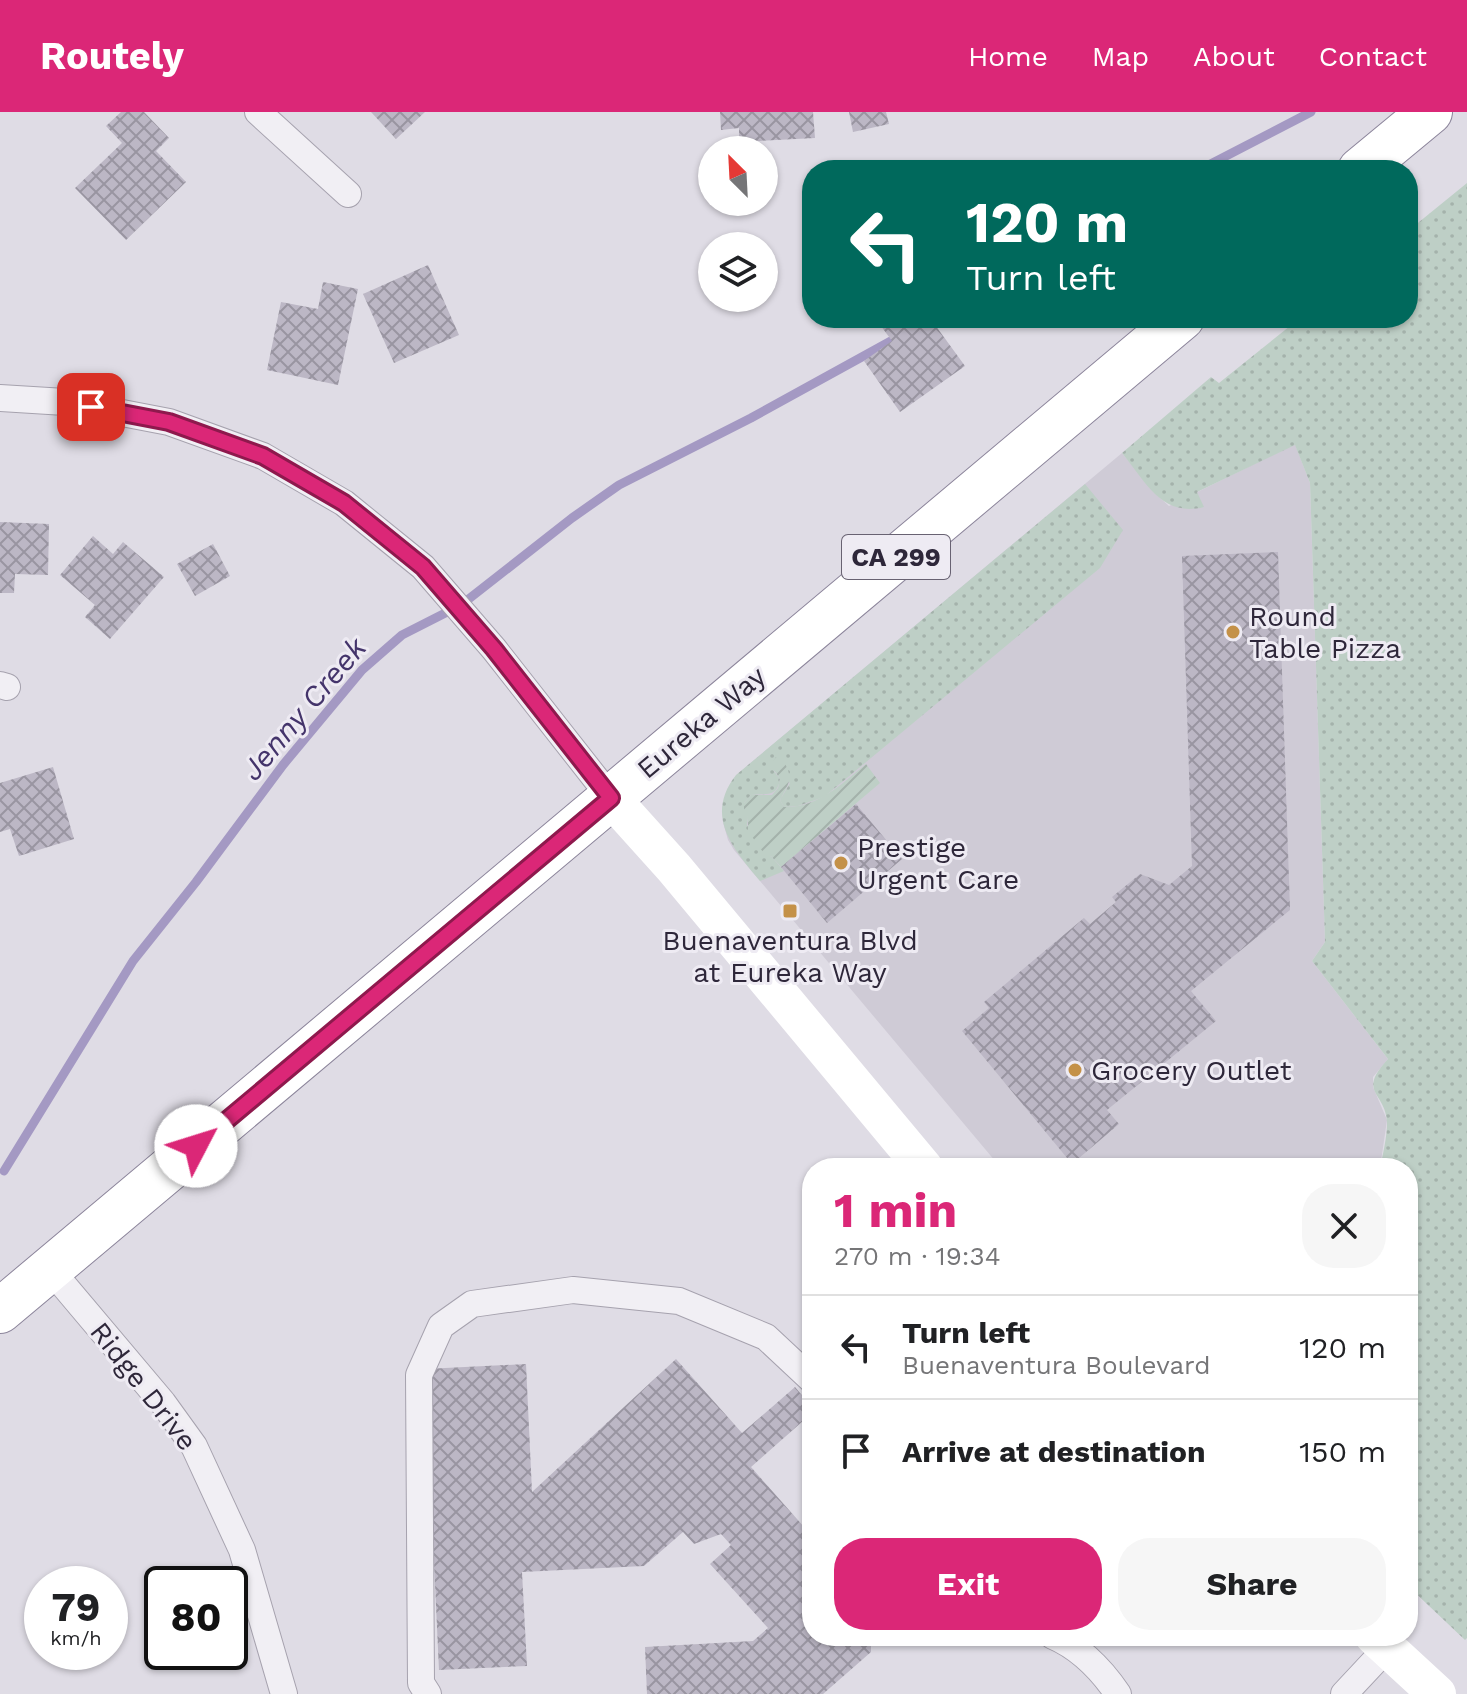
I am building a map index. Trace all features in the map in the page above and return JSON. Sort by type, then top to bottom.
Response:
[{"type":"highway","points":[[1372,160],[1430,112]]},
{"type":"highway","name":"Eureka Way","points":[[0,1311],[1170,328]]},
{"type":"main road","points":[[611,798],[674,868],[916,1158]]},
{"type":"main road","points":[[1385,1646],[1437,1694]]},
{"type":"street","points":[[258,112],[348,194]]},
{"type":"street","points":[[0,398],[65,402],[169,422],[263,456],[344,503],[423,567],[494,649],[611,798]]},
{"type":"street","name":"Ridge Drive","points":[[50,1269],[163,1403],[194,1446],[242,1550],[284,1694]]},
{"type":"street","points":[[428,1694],[421,1683],[419,1375],[441,1326],[472,1304],[573,1290],[679,1301],[766,1337],[802,1371]]},
{"type":"street","points":[[1076,1646],[1118,1694]]},
{"type":"street","points":[[1344,1694],[1378,1646]]},
{"type":"shaded area","points":[[1467,183],[1465,1640],[1418,1595],[1418,1158],[1382,1158],[1387,1123],[1373,1086],[1379,1070],[1388,1059],[1312,961],[1325,942],[1310,483],[1295,445],[1197,492],[1204,507],[1189,509],[1177,507],[1156,495],[1122,453],[1211,377],[1219,383],[1288,328],[1418,328],[1418,223]]},
{"type":"shaded area","points":[[1295,444],[1310,483],[1325,942],[1312,961],[1388,1059],[1373,1077],[1373,1087],[1387,1120],[1381,1158],[993,1158],[728,840],[723,822],[727,793],[733,780],[747,766],[1122,453],[1169,506]]},
{"type":"shaded area","points":[[1085,484],[1123,530],[1100,568],[824,797],[798,806],[784,807],[780,800],[790,783],[773,770],[780,779],[776,789],[770,793],[751,795],[744,803],[747,825],[768,858],[771,856],[784,871],[760,881],[732,844],[722,818],[722,804],[736,775]]},
{"type":"shaded area","points":[[776,757],[782,758],[789,776],[780,800],[784,807],[808,804],[818,799],[866,764],[880,783],[781,867],[771,856],[768,859],[748,831],[748,818],[744,811],[744,803],[751,795],[772,795],[778,788],[780,779],[771,765]]},
{"type":"building","points":[[121,112],[144,112],[169,138],[156,151],[186,182],[126,240],[75,188],[122,143],[106,126]]},
{"type":"building","points":[[371,112],[425,112],[396,139]]},
{"type":"building","points":[[720,112],[813,112],[815,138],[778,140],[778,136],[739,136],[739,128],[721,130]]},
{"type":"building","points":[[849,112],[886,112],[889,124],[853,132]]},
{"type":"building","points":[[428,265],[459,335],[394,363],[363,294]]},
{"type":"building","points":[[323,282],[358,289],[338,385],[267,370],[281,302],[318,309]]},
{"type":"building","points":[[882,328],[937,328],[965,366],[900,412],[864,361],[892,341]]},
{"type":"building","points":[[0,522],[49,524],[48,575],[15,574],[14,593],[0,593]]},
{"type":"building","points":[[93,536],[113,554],[123,542],[164,577],[110,639],[85,617],[95,605],[60,575]]},
{"type":"building","points":[[213,544],[230,576],[195,596],[177,564]]},
{"type":"building","points":[[1278,552],[1290,910],[1191,991],[1216,1021],[1107,1110],[1119,1124],[1079,1158],[1067,1158],[962,1031],[989,1008],[984,1002],[1084,918],[1090,924],[1116,902],[1112,897],[1140,874],[1169,885],[1192,866],[1182,556]]},
{"type":"building","points":[[53,767],[74,839],[19,856],[10,829],[0,832],[0,783]]},
{"type":"building","name":"Prestige Urgent Care","points":[[856,804],[902,859],[827,923],[781,867]]},
{"type":"building","points":[[676,1359],[742,1433],[795,1387],[802,1395],[802,1422],[751,1467],[802,1525],[802,1646],[871,1646],[871,1652],[823,1694],[647,1694],[645,1647],[753,1641],[768,1628],[710,1564],[731,1545],[721,1534],[694,1544],[683,1532],[644,1566],[522,1572],[527,1666],[439,1670],[425,1369],[526,1364],[532,1492]]},
{"type":"waterway","name":"Jenny Creek","points":[[1218,160],[1311,112]]},
{"type":"waterway","name":"Jenny Creek","points":[[4,1171],[133,961],[283,765],[362,670],[402,635],[461,605],[619,485],[751,418],[900,336]]},
{"type":"place","name":"Round Table Pizza","points":[[1233,632]]},
{"type":"place","name":"Prestige Urgent Care","points":[[841,863]]},
{"type":"place","name":"Buenaventura Blvd at Eureka Way","points":[[790,911]]},
{"type":"place","name":"Grocery Outlet","points":[[1075,1070]]},
{"type":"route","points":[[91,407],[169,422],[263,456],[344,503],[423,567],[494,649],[611,798],[196,1146]]}]
